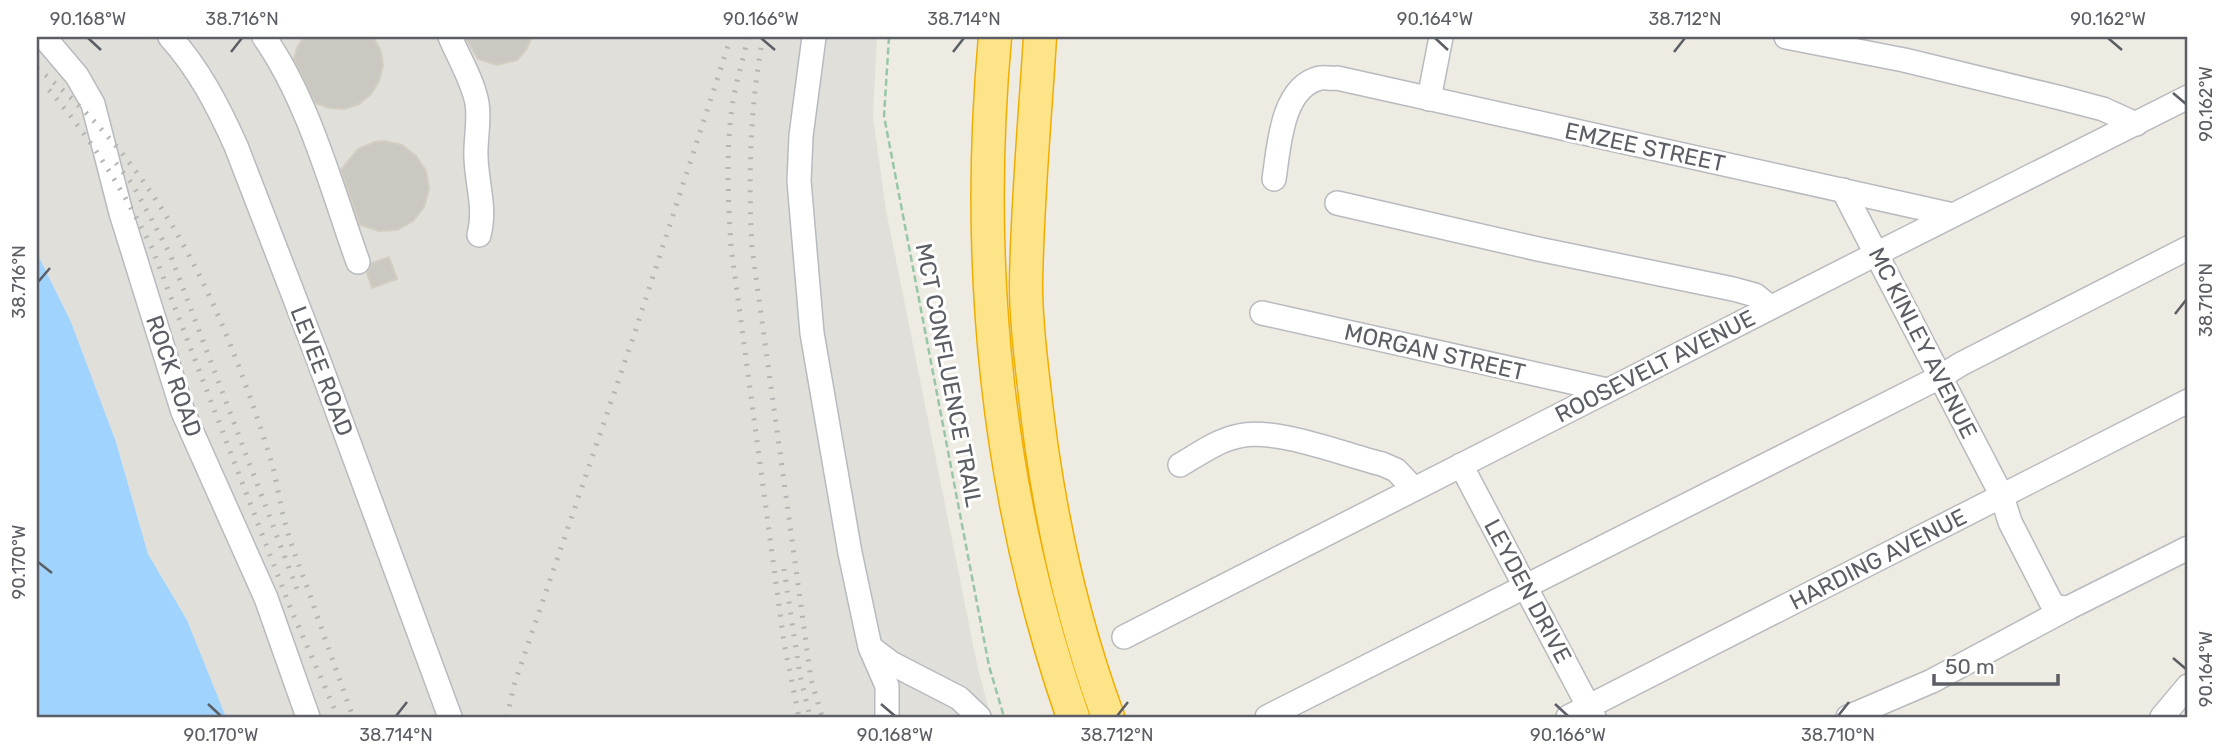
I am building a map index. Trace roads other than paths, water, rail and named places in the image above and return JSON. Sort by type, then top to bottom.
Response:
[{"type":"highway","points":[[995,37],[989,143],[989,264],[998,398],[1023,546],[1055,667],[1073,717]]},
{"type":"highway","points":[[1040,37],[1026,288],[1031,357],[1038,426],[1052,512],[1074,607],[1108,717]]},
{"type":"street","name":"ROCK ROAD","points":[[44,37],[77,76],[93,104],[121,213],[183,412],[266,598],[308,717]]},
{"type":"street","name":"LEVEE ROAD","points":[[170,37],[200,75],[236,146],[317,356],[450,717]]},
{"type":"street","points":[[264,37],[279,58],[306,117],[358,262]]},
{"type":"street","points":[[450,37],[477,101],[479,128],[476,158],[482,203],[479,234]]},
{"type":"street","points":[[814,37],[801,136],[799,181],[812,333],[850,553],[870,647],[887,686],[887,717]]},
{"type":"street","points":[[1429,99],[1441,37]]},
{"type":"street","points":[[1786,37],[1904,60],[2061,98],[2103,109],[2136,124]]},
{"type":"street","name":"EMZEE STREET","points":[[1274,179],[1286,110],[1302,88],[1320,78],[1337,78],[1953,215]]},
{"type":"street","name":"ROOSEVELT AVENUE","points":[[1124,637],[2188,97]]},
{"type":"street","name":"MC KINLEY AVENUE","points":[[1843,190],[2002,496],[2010,522],[2051,602],[2056,607],[2068,608]]},
{"type":"street","points":[[1337,204],[1733,289],[1755,295],[1770,307]]},
{"type":"street","points":[[1267,717],[1940,377],[2188,248]]},
{"type":"street","name":"MORGAN STREET","points":[[1262,313],[1607,390]]},
{"type":"street","name":"HARDING AVENUE","points":[[1568,717],[1591,712],[2188,401]]},
{"type":"street","points":[[1180,465],[1220,442],[1239,435],[1265,435],[1382,464],[1396,470],[1414,489]]},
{"type":"street","name":"LEYDEN DRIVE","points":[[1461,465],[1591,712]]},
{"type":"street","points":[[1848,717],[1932,681],[2188,548]]},
{"type":"street","points":[[870,647],[891,663],[959,698],[979,717]]},
{"type":"water","points":[[37,253],[71,322],[116,442],[148,554],[187,620],[226,717],[37,717]]},
{"type":"railway","points":[[507,717],[514,685],[634,335],[731,37]]},
{"type":"railway","points":[[748,37],[734,95],[729,133],[731,247],[784,643],[799,717]]},
{"type":"railway","points":[[763,37],[751,142],[752,248],[811,679],[822,717]]},
{"type":"railway","points":[[37,68],[81,108],[120,151],[153,196],[208,293],[250,398],[272,463],[291,543],[353,717]]},
{"type":"railway","points":[[49,90],[105,165],[152,248],[290,607],[338,717]]},
{"type":"railway","points":[[116,163],[133,185],[170,254],[300,597]]},
{"type":"railway","points":[[784,569],[800,675],[810,717]]}]
